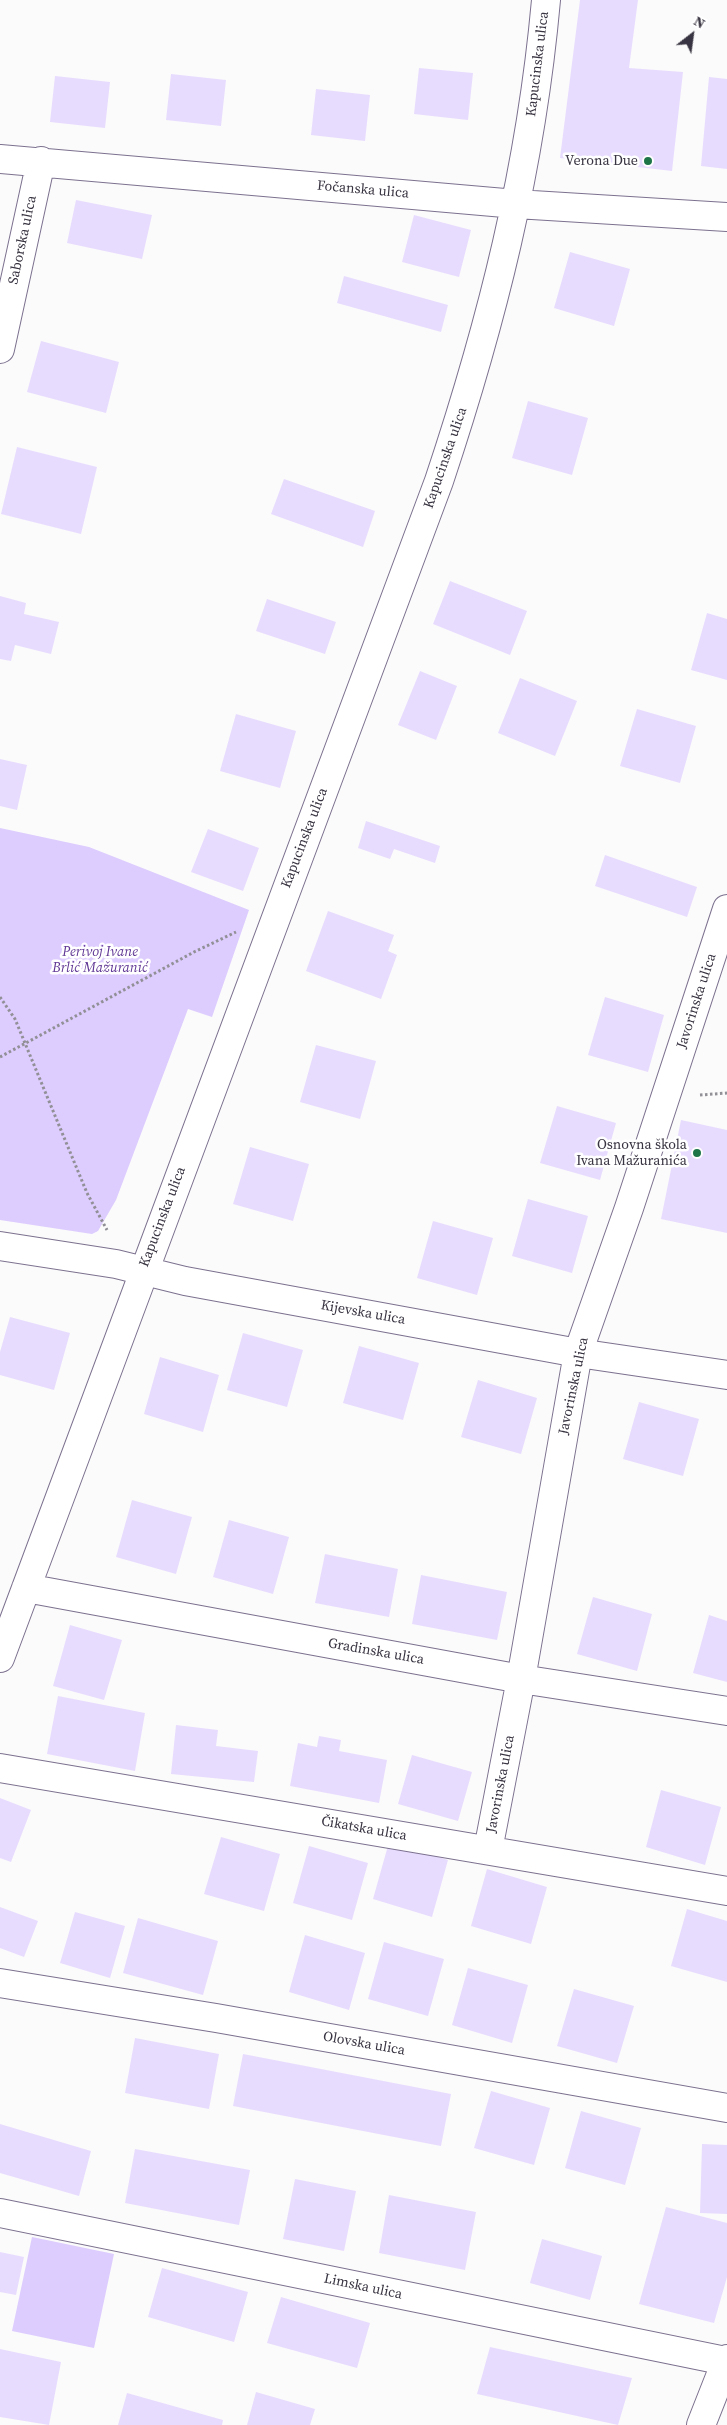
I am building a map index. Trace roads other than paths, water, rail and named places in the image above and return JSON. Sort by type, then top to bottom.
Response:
[{"type":"street","name":"Kapucinska ulica","points":[[0,1658],[7,1620],[26,1588],[438,481],[471,386],[489,320],[528,143],[546,0]]},
{"type":"street","name":"Fočanska ulica","points":[[0,159],[516,204],[727,217]]},
{"type":"street","name":"Saborska ulica","points":[[0,349],[40,161]]},
{"type":"street","name":"Javorinska ulica","points":[[488,1850],[521,1679],[578,1352],[629,1208],[727,909]]},
{"type":"street","name":"Kijevska ulica","points":[[0,1246],[578,1352],[727,1375]]},
{"type":"street","name":"Gradinska ulica","points":[[26,1588],[521,1679],[727,1712]]},
{"type":"street","name":"Čikatska ulica","points":[[0,1768],[727,1891]]},
{"type":"street","name":"Olovska ulica","points":[[0,1983],[216,2018],[727,2108]]},
{"type":"street","name":"Limska ulica","points":[[0,2213],[726,2360]]},
{"type":"street","points":[[701,2425],[726,2360]]},
{"type":"place","name":"Verona Due","points":[[648,161]]},
{"type":"place","name":"Osnovna škola Ivana Mažuranića","points":[[697,1153]]},
{"type":"park label","name":"Perivoj Ivane Brlić Mažuranić","points":[[100,960]]}]
